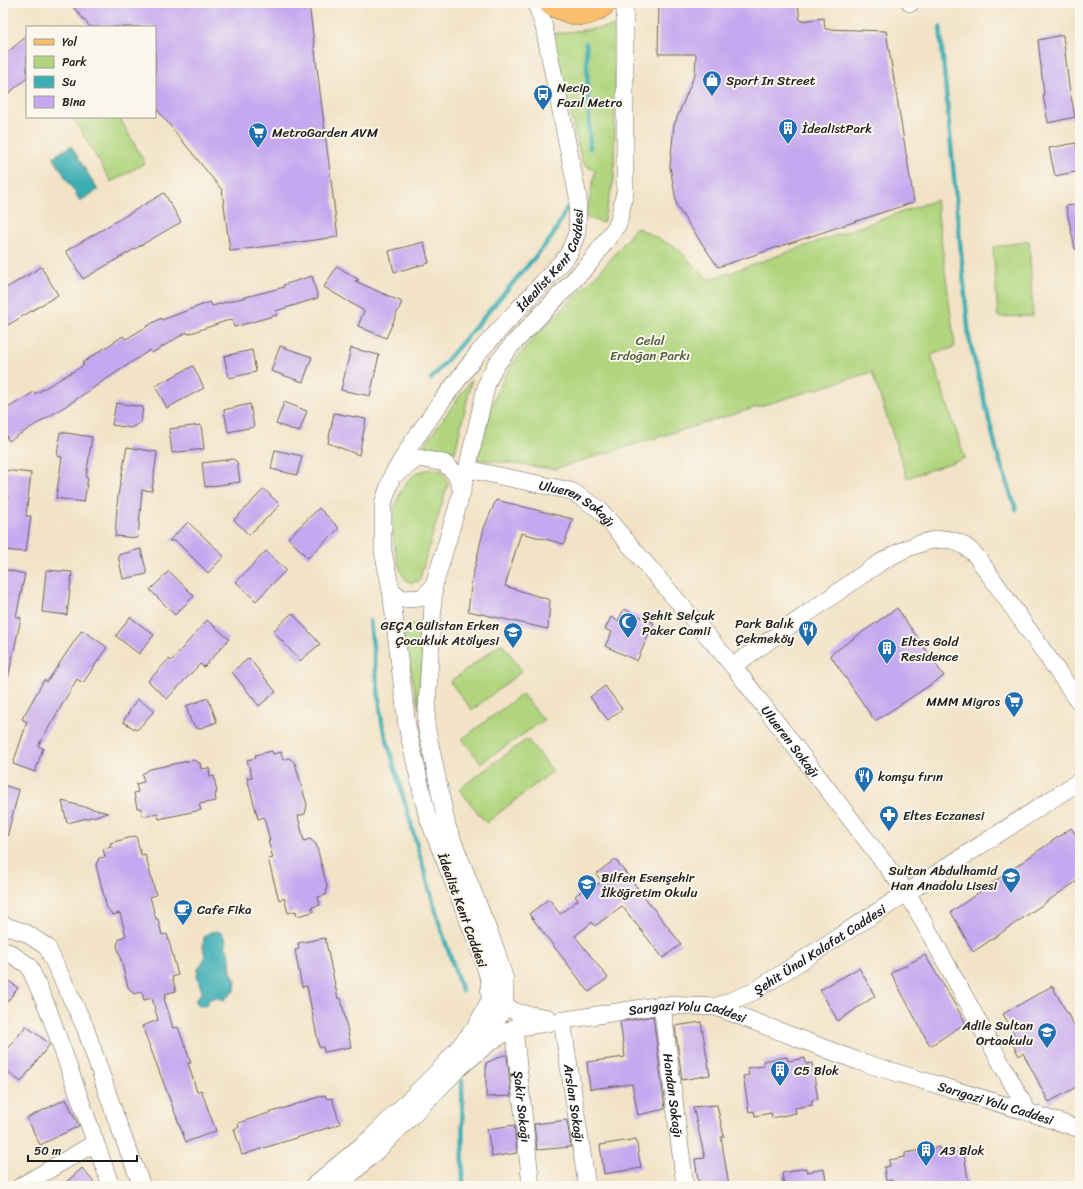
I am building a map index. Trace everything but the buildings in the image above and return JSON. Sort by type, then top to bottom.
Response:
[{"type":"main road","points":[[549,3],[570,13],[584,16],[598,11],[607,3]]},
{"type":"street","name":"İdealist Kent Caddesi","points":[[313,1186],[372,1136],[445,1064],[475,1028],[490,1000],[489,979],[480,950],[427,815],[407,726],[391,590],[383,551],[383,504],[392,476],[412,443],[441,402],[478,354],[568,255],[577,233],[578,197],[544,27],[536,3]]},
{"type":"street","name":"İdealist Kent Caddesi","points":[[459,1068],[489,1034],[505,1006],[505,980],[496,950],[447,826],[426,724],[434,586],[462,491],[486,383],[495,366],[511,346],[589,264],[618,224],[625,192],[625,3]]},
{"type":"street","points":[[392,476],[418,458],[444,463],[455,473],[462,491]]},
{"type":"street","name":"Ulueren Sokağı","points":[[467,469],[571,492],[599,509],[733,666],[908,894],[1028,1112]]},
{"type":"street","points":[[733,666],[890,556],[929,542],[950,540],[965,546],[977,557],[1080,703]]},
{"type":"street","points":[[391,590],[402,599],[422,598],[434,586]]},
{"type":"street","name":"Şehit Ünal Kalafat Caddesi","points":[[716,1007],[753,992],[908,894],[1080,781]]},
{"type":"street","points":[[3,925],[26,933],[47,947],[85,1028],[117,1121],[142,1186]]},
{"type":"street","points":[[3,951],[10,953],[29,966],[48,1009],[111,1186]]},
{"type":"street","name":"Sarıgazi Yolu Caddesi","points":[[338,1186],[382,1146],[459,1068],[490,1042],[514,1028],[662,1005],[716,1007],[858,1061],[1080,1129]]},
{"type":"street","name":"Handan Sokağı","points":[[662,1005],[685,1186]]},
{"type":"street","points":[[475,1028],[489,1012],[505,1006],[518,1012],[562,1020]]},
{"type":"street","name":"Arslan Sokağı","points":[[562,1020],[587,1186]]},
{"type":"street","name":"Şakir Sokağı","points":[[514,1028],[531,1186]]},
{"type":"street","points":[[21,1186],[95,1143]]},
{"type":"green space","points":[[616,26],[614,179],[603,223],[586,217],[595,171],[582,163],[552,34]]},
{"type":"green space","points":[[74,118],[120,118],[145,163],[111,182]]},
{"type":"green space","name":"Celal Erdoğan Parkı","points":[[936,200],[955,347],[931,355],[965,458],[907,478],[872,372],[554,469],[477,459],[494,401],[510,368],[538,333],[603,268],[636,227],[677,248],[709,280]]},
{"type":"green space","points":[[1029,241],[1033,316],[998,317],[993,247]]},
{"type":"green space","points":[[472,379],[455,452],[424,445]]},
{"type":"green space","points":[[434,469],[442,471],[448,483],[419,581],[411,583],[406,580],[402,574],[396,556],[393,534],[394,509],[402,490],[410,478],[416,473],[424,470]]},
{"type":"green space","points":[[425,623],[419,709],[401,626]]},
{"type":"green space","points":[[502,643],[522,671],[472,710],[450,682]]},
{"type":"green space","points":[[522,694],[544,720],[481,763],[462,739]]},
{"type":"green space","points":[[527,739],[553,771],[486,823],[459,789]]},
{"type":"water","points":[[71,146],[98,190],[80,201],[53,157]]},
{"type":"water","points":[[217,931],[222,933],[226,941],[225,946],[230,956],[231,972],[236,980],[235,990],[224,1000],[213,998],[209,1000],[205,1006],[199,1006],[195,1000],[202,992],[197,977],[198,969],[205,958],[203,946],[204,937],[210,932]]},
{"type":"waterway","points":[[940,27],[969,338],[998,456],[1016,509]]},
{"type":"waterway","points":[[586,43],[590,148]]},
{"type":"waterway","points":[[431,379],[552,237],[567,208]]},
{"type":"waterway","points":[[370,621],[382,723],[441,929],[462,991]]},
{"type":"waterway","points":[[462,1081],[463,1186]]},
{"type":"place","name":"Sport In Street","points":[[712,97]]},
{"type":"place","name":"Necip Fazıl Metro","points":[[543,111]]},
{"type":"place","name":"İdealistPark","points":[[788,145]]},
{"type":"place","name":"MetroGarden AVM","points":[[258,149]]},
{"type":"place","name":"Şehit Selçuk Paker Camii","points":[[628,639]]},
{"type":"place","name":"Park Balık Çekmeköy","points":[[808,647]]},
{"type":"place","name":"GEÇA Gülistan Erken Çocukluk Atölyesi","points":[[513,649]]},
{"type":"place","name":"Eltes Gold Residence","points":[[887,665]]},
{"type":"place","name":"MMM Migros","points":[[1014,718]]},
{"type":"place","name":"komşu fırın","points":[[864,793]]},
{"type":"place","name":"Eltes Eczanesi","points":[[889,832]]},
{"type":"place","name":"Sultan Abdulhamid Han Anadolu Lisesi","points":[[1011,894]]},
{"type":"place","name":"Bilfen Esenşehir İlköğretim Okulu","points":[[587,901]]},
{"type":"place","name":"Cafe Fika","points":[[183,926]]},
{"type":"place","name":"Adile Sultan Ortaokulu","points":[[1047,1049]]},
{"type":"place","name":"C5 Blok","points":[[780,1087]]},
{"type":"place","name":"A3 Blok","points":[[926,1167]]}]
